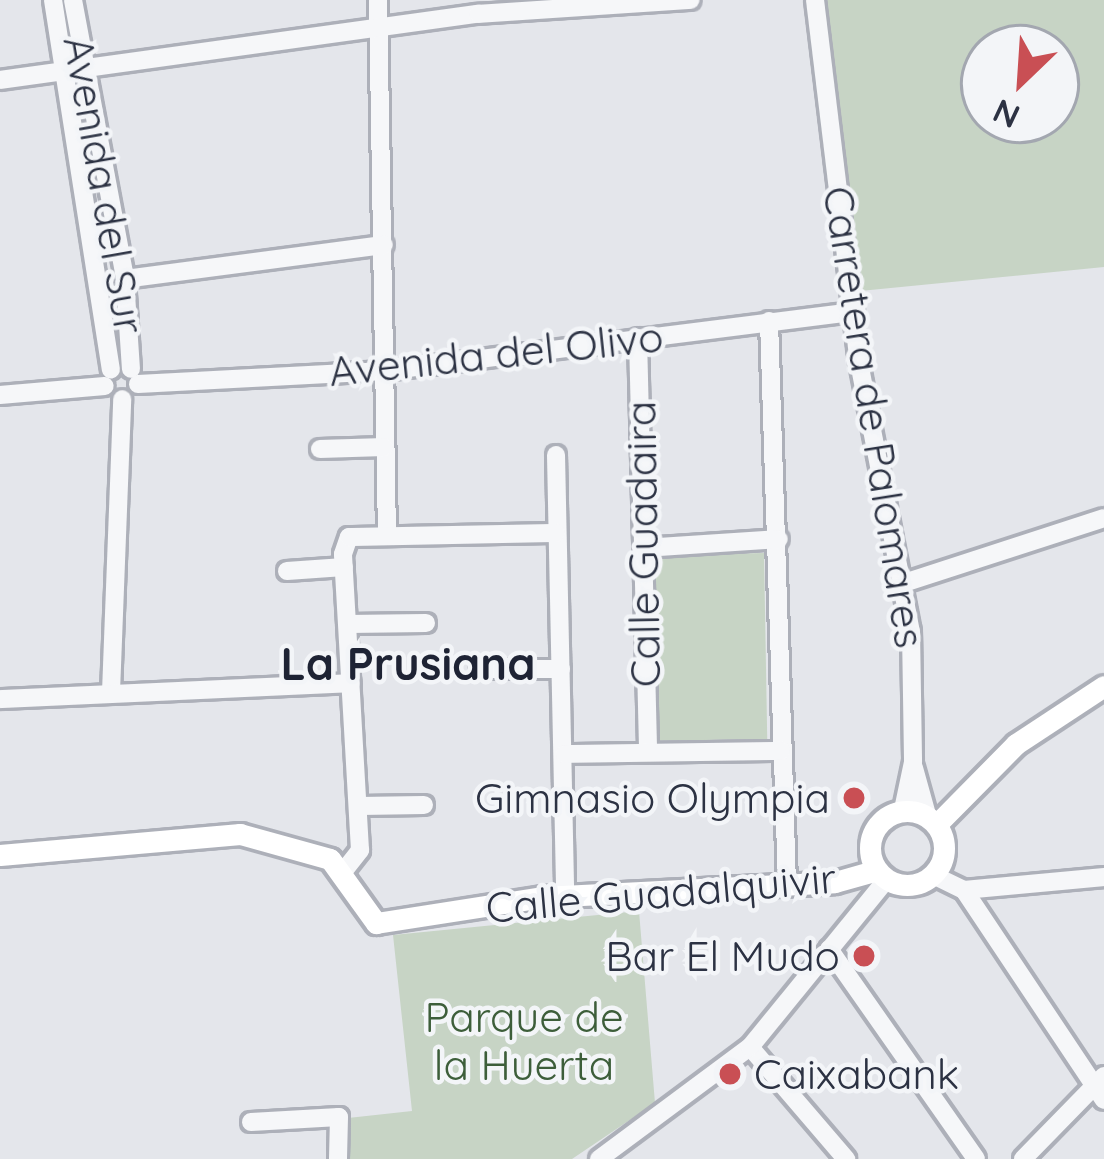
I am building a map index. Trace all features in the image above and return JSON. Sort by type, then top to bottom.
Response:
[{"type":"main road","points":[[932,820],[1016,744],[1104,686]]},
{"type":"main road","points":[[903,810],[932,820],[944,857],[933,875],[908,886],[880,875],[869,850],[879,822],[903,810]]},
{"type":"main road","points":[[0,855],[240,834],[299,846],[344,872]]},
{"type":"main road","name":"Calle Guadalquivir","points":[[344,872],[376,923],[565,896],[880,875]]},
{"type":"street","name":"Avenida del Sur","points":[[53,0],[75,69],[125,279],[112,692]]},
{"type":"street","name":"Avenida del Sur","points":[[73,0],[75,69],[121,377]]},
{"type":"street","points":[[378,0],[387,536]]},
{"type":"street","points":[[0,80],[378,26],[606,2],[691,0]]},
{"type":"street","name":"Carretera de Palomares","points":[[815,0],[854,312],[904,583],[913,763],[903,810]]},
{"type":"street","points":[[125,279],[384,245]]},
{"type":"street","name":"Avenida del Olivo","points":[[0,395],[121,377],[385,371],[854,312]]},
{"type":"street","points":[[769,321],[787,884]]},
{"type":"street","name":"Calle Guadaira","points":[[638,338],[648,750]]},
{"type":"street","points":[[320,449],[384,447]]},
{"type":"street","points":[[556,455],[565,896]]},
{"type":"street","points":[[904,583],[1104,518]]},
{"type":"street","points":[[344,872],[360,850],[344,567],[349,537],[556,533]]},
{"type":"street","points":[[645,548],[779,539]]},
{"type":"street","points":[[287,571],[344,567]]},
{"type":"street","points":[[348,624],[426,623]]},
{"type":"street","points":[[479,669],[561,669]]},
{"type":"street","points":[[0,698],[352,682]]},
{"type":"street","points":[[565,754],[781,752]]},
{"type":"street","name":"Carretera de Palomares","points":[[913,763],[932,820]]},
{"type":"street","points":[[360,806],[424,806]]},
{"type":"street","points":[[599,1159],[750,1047],[829,950],[880,875]]},
{"type":"street","points":[[933,875],[964,890],[1101,1089],[1023,1159]]},
{"type":"street","points":[[964,890],[1104,877]]},
{"type":"street","points":[[829,950],[976,1159]]},
{"type":"street","points":[[750,1047],[847,1159]]},
{"type":"street","points":[[251,1122],[339,1117],[338,1159]]},
{"type":"green space","points":[[818,0],[1104,0],[1104,267],[850,292]]},
{"type":"green space","points":[[764,553],[767,739],[658,741],[655,555]]},
{"type":"green space","name":"Parque de la Huerta","points":[[639,911],[655,1103],[572,1159],[347,1159],[348,1118],[412,1111],[393,935]]},
{"type":"place","name":"Gimnasio Olympia","points":[[854,798]]},
{"type":"place","name":"Bar El Mudo","points":[[864,956]]},
{"type":"place","name":"Caixabank","points":[[730,1074]]},
{"type":"district","name":"La Prusiana","points":[[408,664]]}]
